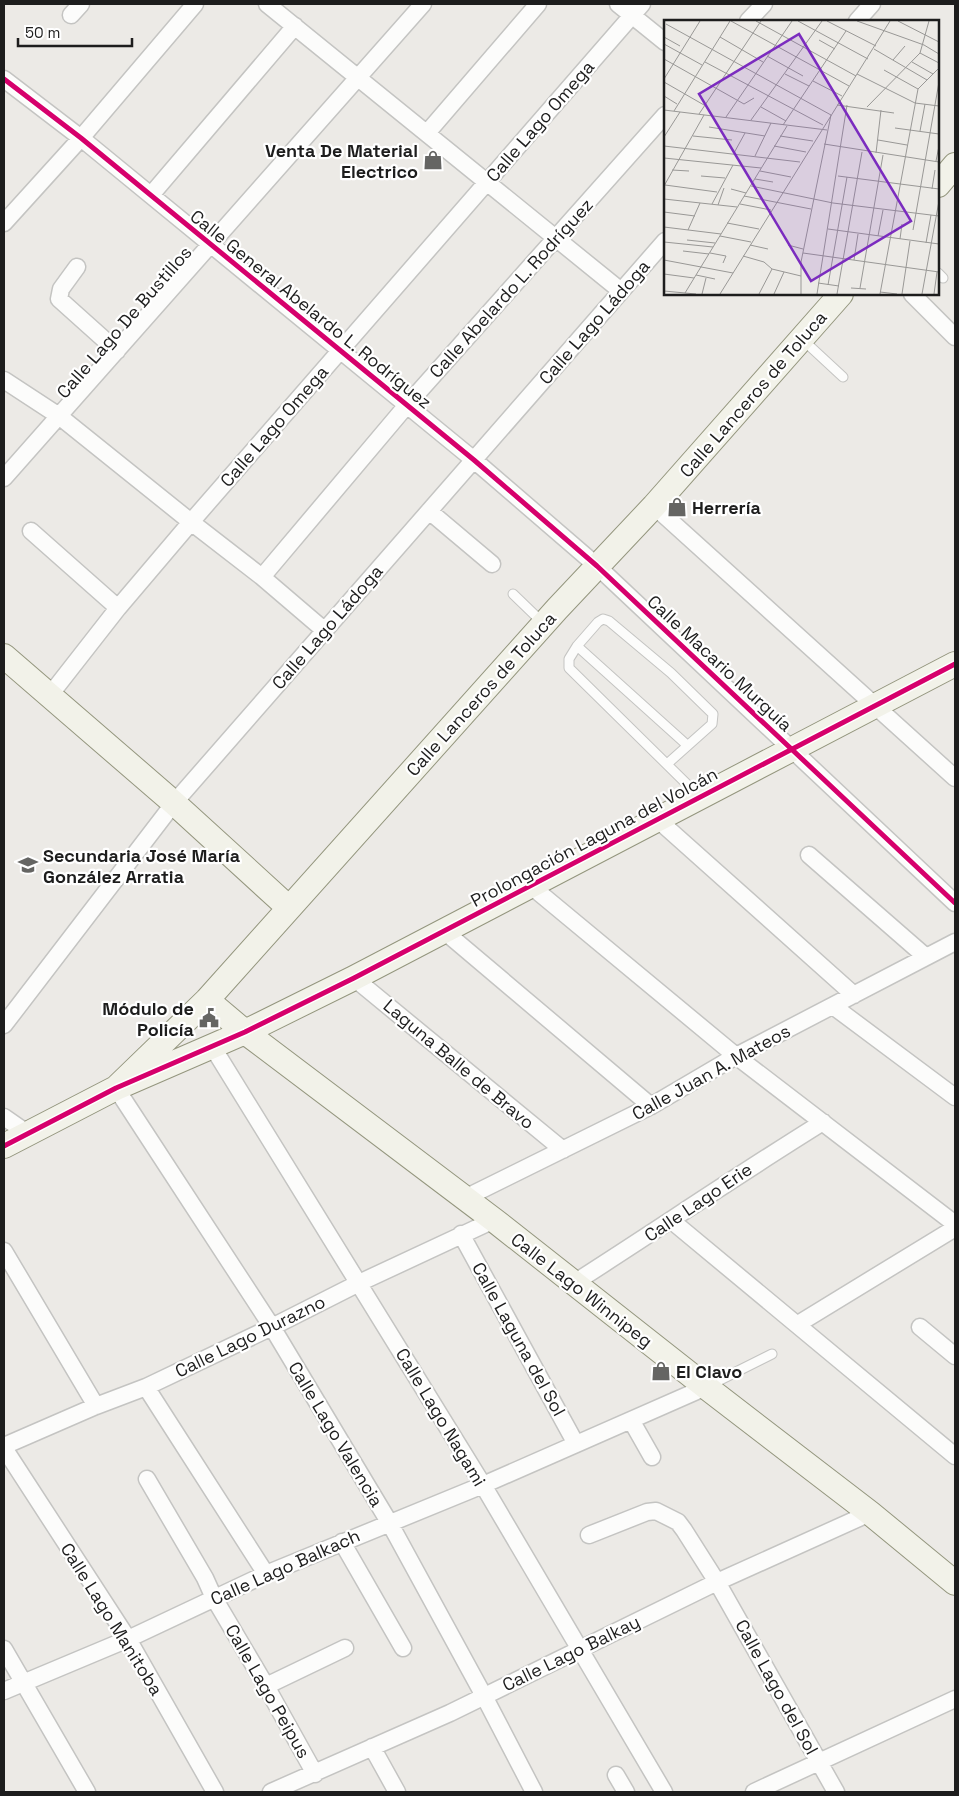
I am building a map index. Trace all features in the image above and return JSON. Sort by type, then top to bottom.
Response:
[{"type":"main road","points":[[939,184],[955,165]]},
{"type":"main road","name":"Calle Lanceros de Toluca","points":[[116,1088],[207,1000],[544,624],[654,506],[839,295]]},
{"type":"main road","points":[[4,656],[174,802],[289,908]]},
{"type":"main road","name":"Prolongación Laguna del Volcán","points":[[116,1088],[245,1032],[354,978],[791,749],[875,706],[951,671]]},
{"type":"main road","name":"Calle Lago Winnipeg","points":[[207,1000],[245,1032],[494,1220],[870,1513],[955,1583]]},
{"type":"main road","points":[[4,1146],[116,1088]]},
{"type":"street","points":[[5,220],[81,138],[195,4]]},
{"type":"street","points":[[267,4],[622,290]]},
{"type":"street","name":"Calle Lago De Bustillos","points":[[4,478],[423,4]]},
{"type":"street","points":[[427,134],[538,4]]},
{"type":"street","points":[[618,4],[637,9],[664,41]]},
{"type":"street","points":[[749,20],[764,4]]},
{"type":"street","points":[[858,20],[872,4]]},
{"type":"street","name":"Calle Lago Omega","points":[[50,694],[118,608],[190,522],[637,9]]},
{"type":"street","points":[[151,195],[295,26]]},
{"type":"street","name":"Calle General Abelardo L. Rodríguez","points":[[4,79],[81,138],[211,244],[474,460],[597,566]]},
{"type":"street","name":"Calle Abelardo L. Rodríguez","points":[[262,577],[407,405],[664,116]]},
{"type":"street","name":"Calle Lago Ládoga","points":[[4,1025],[174,802],[664,241]]},
{"type":"street","points":[[77,267],[61,290],[59,299],[117,351]]},
{"type":"street","points":[[913,295],[955,337]]},
{"type":"street","points":[[4,380],[59,416],[190,522],[262,577],[324,630]]},
{"type":"street","points":[[654,506],[955,778]]},
{"type":"street","points":[[429,511],[492,564]]},
{"type":"street","points":[[31,531],[118,608]]},
{"type":"street","name":"Calle Macario Murguía","points":[[597,566],[955,903]]},
{"type":"street","points":[[657,819],[854,995]]},
{"type":"street","points":[[809,854],[926,957]]},
{"type":"street","points":[[531,886],[736,1056],[955,1224]]},
{"type":"street","points":[[444,931],[651,1106]]},
{"type":"street","name":"Calle Juan A. Mateos","points":[[465,1198],[651,1106],[736,1056],[955,942]]},
{"type":"street","name":"Laguna Balle de Bravo","points":[[354,978],[563,1150]]},
{"type":"street","points":[[833,1006],[955,1097]]},
{"type":"street","name":"Calle Lago Nagami","points":[[212,1046],[359,1282],[581,1648],[664,1792]]},
{"type":"street","name":"Calle Lago Valencia","points":[[116,1088],[272,1327],[389,1522],[534,1792]]},
{"type":"street","points":[[4,1117],[27,1133]]},
{"type":"street","name":"Calle Lago Erie","points":[[574,1283],[823,1122]]},
{"type":"street","name":"Calle Lago Durazno","points":[[4,1447],[96,1406],[146,1387],[272,1327],[359,1282],[494,1220]]},
{"type":"street","points":[[672,1220],[955,1456]]},
{"type":"street","points":[[798,1324],[955,1228]]},
{"type":"street","name":"Calle Laguna del Sol","points":[[461,1234],[576,1444]]},
{"type":"street","points":[[4,1251],[96,1406]]},
{"type":"street","points":[[920,1327],[955,1356]]},
{"type":"street","points":[[146,1387],[266,1574]]},
{"type":"street","name":"Calle Lago Balkach","points":[[4,1691],[128,1639],[266,1574],[482,1485],[706,1387]]},
{"type":"street","points":[[631,1420],[652,1457]]},
{"type":"street","name":"Calle Lago Manitoba","points":[[4,1447],[128,1639],[215,1792]]},
{"type":"street","name":"Calle Lago Peipus","points":[[146,1479],[205,1578],[214,1598],[315,1774]]},
{"type":"street","name":"Calle Lago del Sol","points":[[589,1535],[637,1515],[656,1511],[678,1522],[717,1582],[836,1792]]},
{"type":"street","name":"Calle Lago Balkay","points":[[271,1792],[315,1774],[484,1696],[717,1582],[870,1513]]},
{"type":"street","points":[[342,1542],[403,1648]]},
{"type":"street","points":[[266,1686],[345,1648]]},
{"type":"street","points":[[4,1649],[87,1792]]},
{"type":"street","points":[[754,1792],[955,1699]]},
{"type":"street","points":[[372,1747],[397,1792]]},
{"type":"street","points":[[616,1775],[626,1792]]},
{"type":"lane","points":[[802,338],[843,377]]},
{"type":"lane","points":[[513,594],[544,624]]},
{"type":"lane","points":[[667,764],[712,724],[713,714],[610,620],[603,619],[598,622],[577,646],[569,659],[570,668],[700,797]]},
{"type":"lane","points":[[577,646],[687,746]]},
{"type":"lane","points":[[706,1387],[772,1354]]},
{"type":"cycle path","points":[[4,79],[81,138],[474,460],[597,566],[955,903]]},
{"type":"cycle path","points":[[4,1146],[116,1088],[245,1032],[354,978],[955,664]]},
{"type":"place","name":"Venta De Material Electrico","points":[[433,160]]},
{"type":"place","name":"Herrería","points":[[677,507]]},
{"type":"place","name":"Secundaria José María González Arratia","points":[[28,865]]},
{"type":"place","name":"Módulo de Policía","points":[[209,1018]]},
{"type":"place","name":"El Clavo","points":[[661,1371]]}]
